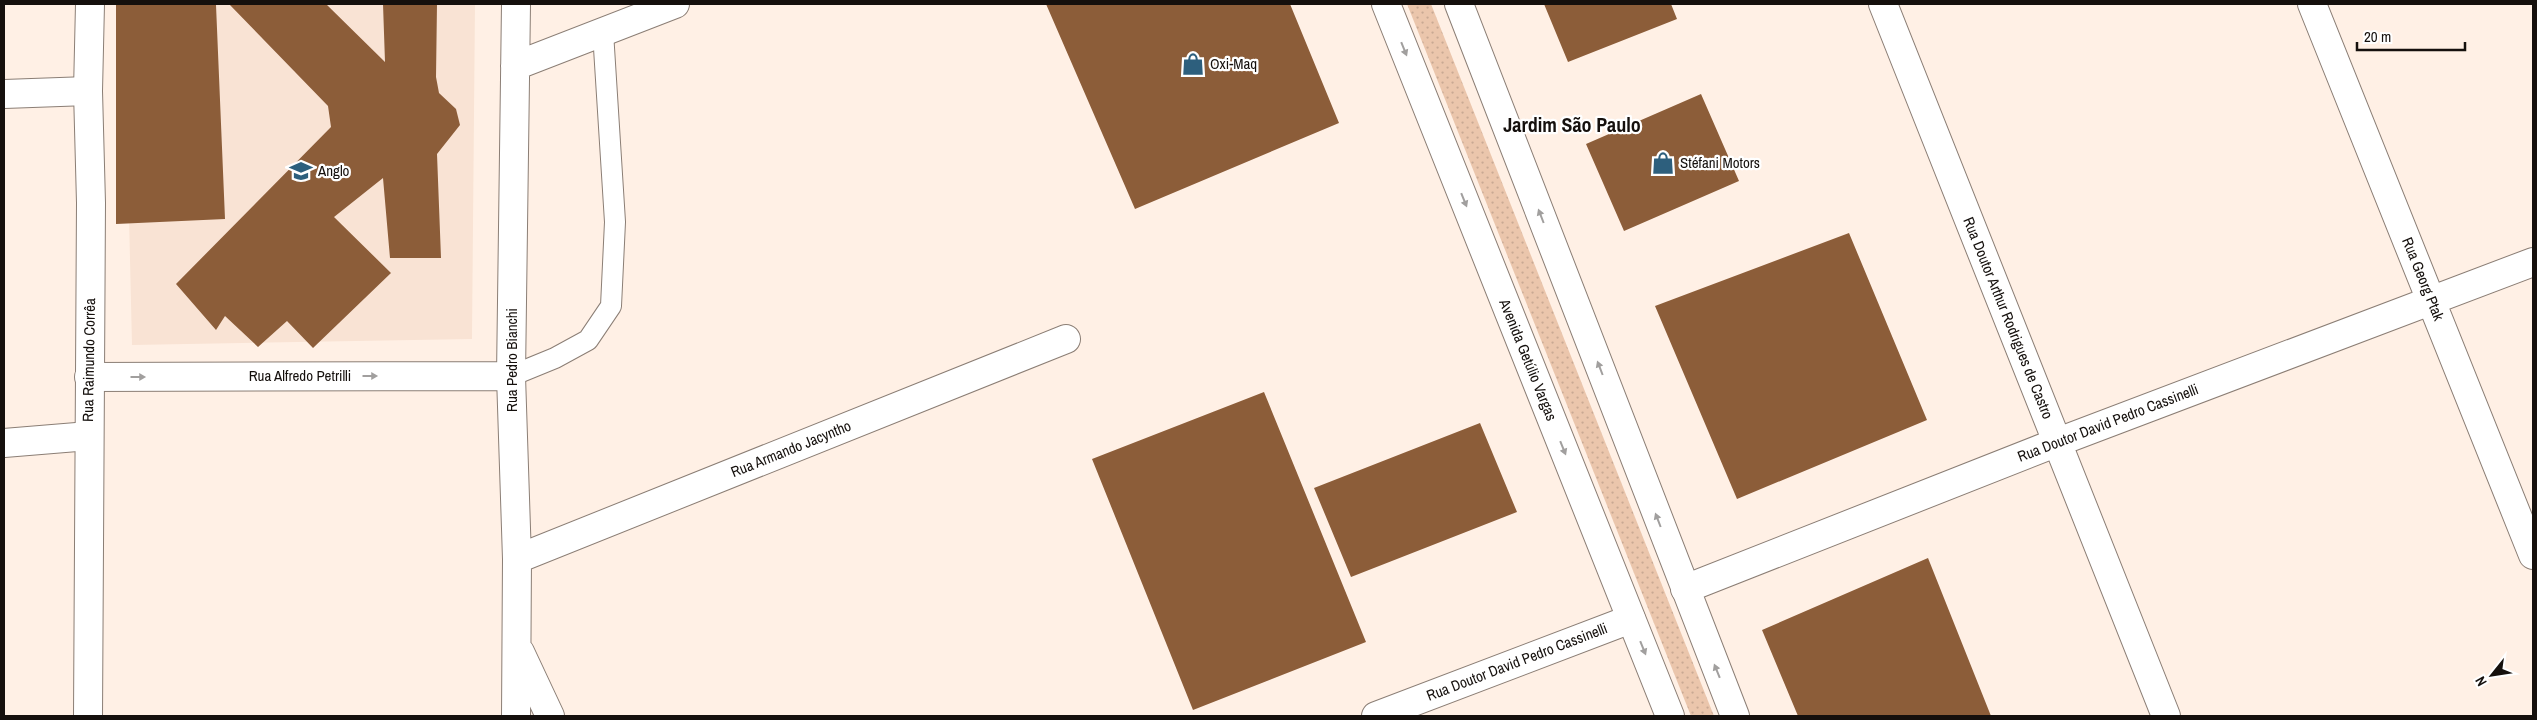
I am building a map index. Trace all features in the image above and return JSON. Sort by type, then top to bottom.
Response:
[{"type":"street","name":"Rua Raimundo Corrêa","points":[[88,716],[88,436],[91,203],[88,91],[90,4]]},
{"type":"street","name":"Rua Pedro Bianchi","points":[[516,4],[511,376],[517,559],[516,716]]},
{"type":"street","points":[[515,66],[675,4]]},
{"type":"street","name":"Avenida Getúlio Vargas","points":[[1386,4],[1670,716]]},
{"type":"street","points":[[1459,4],[1735,716]]},
{"type":"street","name":"Rua Doutor Arthur Rodrigues de Castro","points":[[1883,4],[2166,716]]},
{"type":"street","name":"Rua Georg Ptak","points":[[2312,4],[2533,555]]},
{"type":"street","points":[[4,94],[88,91]]},
{"type":"street","name":"Rua Doutor David Pedro Cassinelli","points":[[1685,589],[2058,442],[2533,262]]},
{"type":"street","name":"Rua Armando Jacyntho","points":[[517,559],[1066,339]]},
{"type":"street","name":"Rua Alfredo Petrilli","points":[[89,377],[511,376]]},
{"type":"street","points":[[4,443],[88,436]]},
{"type":"street","name":"Rua Doutor David Pedro Cassinelli","points":[[1376,716],[1631,619]]},
{"type":"street","points":[[517,646],[550,716]]},
{"type":"lane","points":[[511,376],[555,358],[588,340],[611,306],[616,222],[603,32]]},
{"type":"shaded area","name":"Anglo","points":[[124,4],[475,4],[472,339],[132,345]]},
{"type":"shaded area","points":[[1407,4],[1431,4],[1714,716],[1691,716]]},
{"type":"building","points":[[229,4],[326,4],[385,62],[383,4],[437,4],[436,77],[439,93],[456,109],[460,125],[437,154],[441,258],[390,258],[383,178],[334,217],[391,273],[313,348],[287,321],[258,347],[225,316],[216,330],[176,284],[331,127],[328,106]]},
{"type":"building","name":"Oxi-Maq","points":[[1046,4],[1290,4],[1339,123],[1135,209]]},
{"type":"building","points":[[1544,4],[1671,4],[1677,19],[1568,62]]},
{"type":"building","points":[[116,5],[216,5],[225,219],[116,224]]},
{"type":"building","name":"Stéfani Motors","points":[[1701,94],[1739,181],[1624,231],[1586,144]]},
{"type":"building","points":[[1849,233],[1927,420],[1737,499],[1655,306]]},
{"type":"building","points":[[1264,392],[1366,642],[1193,710],[1092,459]]},
{"type":"building","points":[[1480,423],[1517,512],[1351,577],[1314,488]]},
{"type":"building","points":[[1928,558],[1991,716],[1798,716],[1762,630]]},
{"type":"place","name":"Oxi-Maq","points":[[1193,64]]},
{"type":"place","name":"Stéfani Motors","points":[[1663,163]]},
{"type":"place","name":"Anglo","points":[[301,171]]},
{"type":"district","name":"Jardim São Paulo","points":[[1572,125]]}]
